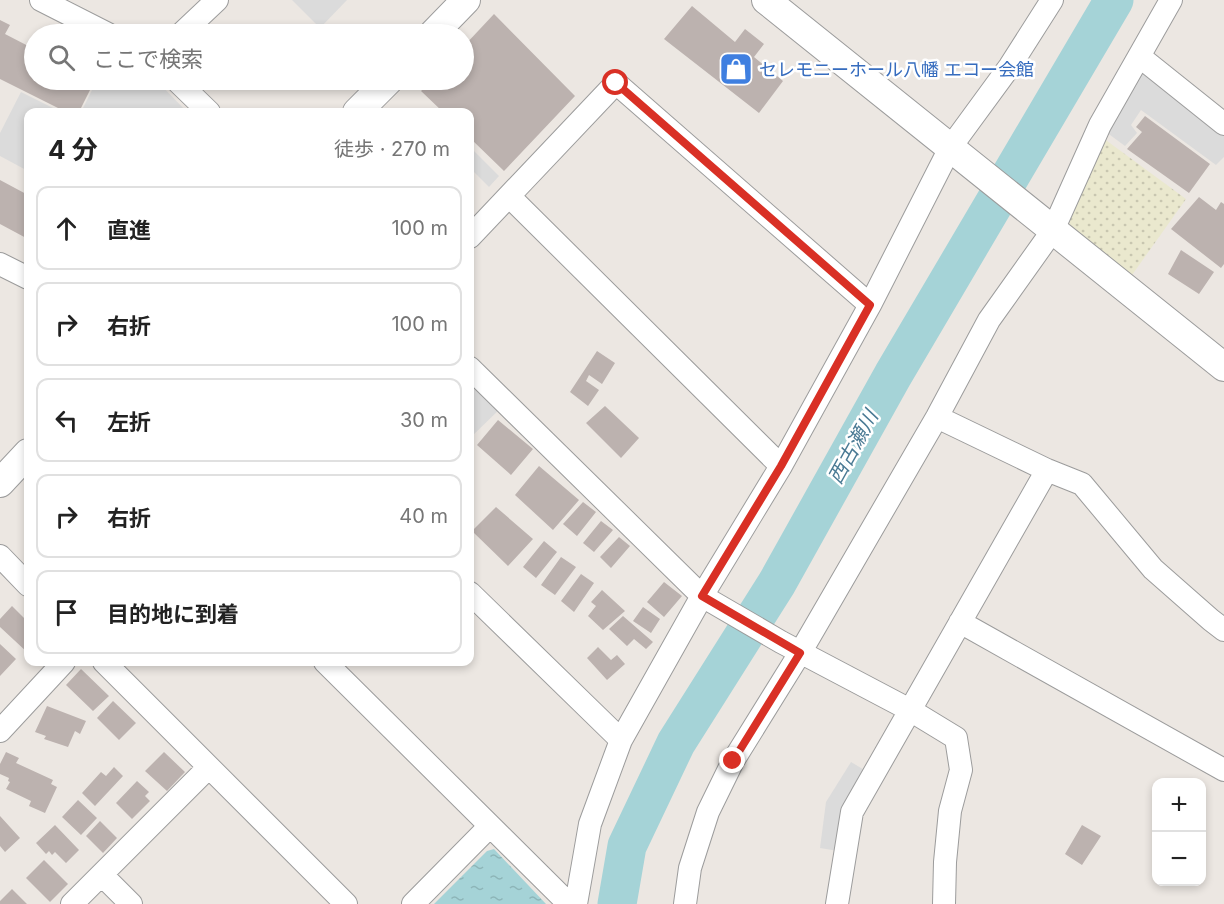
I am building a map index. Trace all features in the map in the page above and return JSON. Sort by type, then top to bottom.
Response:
[{"type":"street","points":[[41,0],[88,24]]},
{"type":"street","points":[[192,24],[217,0]]},
{"type":"street","points":[[443,24],[466,0]]},
{"type":"street","points":[[766,0],[1224,367]]},
{"type":"street","points":[[685,904],[690,868],[708,812],[790,647],[937,417],[989,320],[1053,230],[1100,125],[1171,0]]},
{"type":"street","points":[[576,904],[590,824],[621,740],[702,596],[781,466],[870,305],[950,148],[1010,66],[1048,2]]},
{"type":"street","points":[[1139,56],[1224,124]]},
{"type":"street","points":[[474,233],[616,83],[870,305]]},
{"type":"street","points":[[186,90],[205,108]]},
{"type":"street","points":[[361,108],[379,90]]},
{"type":"street","points":[[509,196],[781,466]]},
{"type":"street","points":[[0,264],[24,276]]},
{"type":"street","points":[[474,372],[702,596],[790,647],[910,710],[956,738],[961,770],[950,811],[944,904]]},
{"type":"street","points":[[937,417],[1047,470],[1082,484],[1153,569],[1224,630]]},
{"type":"street","points":[[0,483],[24,457]]},
{"type":"street","points":[[837,904],[852,812],[1047,470]]},
{"type":"street","points":[[0,556],[24,581]]},
{"type":"street","points":[[474,596],[621,740]]},
{"type":"street","points":[[960,622],[1224,770]]},
{"type":"street","points":[[0,731],[60,666]]},
{"type":"street","points":[[108,666],[346,904]]},
{"type":"street","points":[[329,666],[569,904]]},
{"type":"street","points":[[72,904],[209,766]]},
{"type":"street","points":[[413,904],[490,826]]},
{"type":"street","points":[[102,875],[131,904]]},
{"type":"shaded area","points":[[292,0],[347,0],[324,24],[316,24]]},
{"type":"shaded area","points":[[1140,68],[1224,132],[1224,157],[1216,165],[1141,110],[1131,125],[1137,133],[1125,146],[1106,132]]},
{"type":"shaded area","points":[[92,90],[166,90],[183,108],[83,108]]},
{"type":"shaded area","points":[[21,92],[53,108],[24,108],[24,169],[0,156],[0,133]]},
{"type":"shaded area","points":[[1103,138],[1186,199],[1132,275],[1069,228],[1071,209]]},
{"type":"shaded area","points":[[474,151],[499,176],[489,187],[474,172]]},
{"type":"shaded area","points":[[474,375],[504,405],[474,434]]},
{"type":"shaded area","points":[[851,762],[866,771],[838,851],[820,848],[826,802]]},
{"type":"water","points":[[494,849],[546,904],[434,904],[487,851]]},
{"type":"building","name":"セレモニーホール八幡 エコー会館","points":[[692,6],[735,42],[745,29],[764,44],[754,57],[783,81],[759,113],[664,39]]},
{"type":"building","points":[[494,14],[575,96],[504,171],[474,142],[474,108],[439,108],[421,91],[474,90],[474,35]]},
{"type":"building","points":[[0,20],[10,25],[5,34],[24,44],[24,90],[90,90],[81,108],[58,108],[0,79]]},
{"type":"building","points":[[1145,116],[1210,164],[1189,193],[1127,149],[1142,132],[1136,127]]},
{"type":"building","points":[[0,180],[24,193],[24,237],[0,224]]},
{"type":"building","points":[[1199,197],[1216,210],[1221,202],[1224,204],[1224,264],[1221,268],[1171,229]]},
{"type":"building","points":[[1181,250],[1214,272],[1199,294],[1168,274]]},
{"type":"building","points":[[597,351],[615,363],[602,384],[589,375],[586,381],[599,390],[588,406],[570,392]]},
{"type":"building","points":[[605,406],[639,438],[621,458],[586,423]]},
{"type":"building","points":[[498,420],[533,449],[511,475],[477,445]]},
{"type":"building","points":[[539,466],[579,500],[553,530],[515,495]]},
{"type":"building","points":[[583,502],[596,512],[577,536],[563,524]]},
{"type":"building","points":[[496,507],[533,539],[508,566],[474,533],[474,529]]},
{"type":"building","points":[[601,521],[613,530],[594,552],[583,543]]},
{"type":"building","points":[[619,537],[630,546],[611,568],[600,557]]},
{"type":"building","points":[[544,541],[557,552],[536,578],[523,567]]},
{"type":"building","points":[[561,557],[576,567],[555,595],[541,585]]},
{"type":"building","points":[[581,574],[594,583],[574,612],[561,601]]},
{"type":"building","points":[[664,582],[682,596],[664,617],[647,602]]},
{"type":"building","points":[[602,590],[625,611],[603,630],[588,616],[596,606],[591,602]]},
{"type":"building","points":[[12,606],[24,618],[24,649],[0,627],[0,619]]},
{"type":"building","points":[[643,607],[660,619],[651,633],[633,621]]},
{"type":"building","points":[[623,616],[653,642],[646,649],[634,639],[627,646],[609,629]]},
{"type":"building","points":[[0,644],[16,659],[0,676]]},
{"type":"building","points":[[598,647],[611,660],[617,655],[625,664],[607,680],[587,658]]},
{"type":"building","points":[[81,669],[109,696],[93,711],[66,685]]},
{"type":"building","points":[[113,701],[136,723],[119,740],[97,718]]},
{"type":"building","points":[[47,706],[86,721],[80,734],[75,731],[68,747],[44,739],[46,736],[35,732]]},
{"type":"building","points":[[6,752],[19,758],[16,763],[53,780],[51,784],[57,787],[45,813],[29,806],[31,801],[6,789],[10,782],[9,778],[0,774],[0,764]]},
{"type":"building","points":[[164,752],[185,772],[167,791],[145,771]]},
{"type":"building","points":[[114,767],[123,776],[95,806],[82,793],[101,772],[106,776]]},
{"type":"building","points":[[137,781],[149,792],[145,796],[150,801],[132,819],[116,803]]},
{"type":"building","points":[[78,800],[97,818],[81,835],[62,817]]},
{"type":"building","points":[[0,816],[20,838],[5,852],[0,846]]},
{"type":"building","points":[[100,821],[117,838],[103,853],[86,836]]},
{"type":"building","points":[[55,825],[79,850],[66,863],[55,852],[52,855],[49,851],[46,854],[36,843]]},
{"type":"building","points":[[1082,825],[1101,836],[1082,865],[1065,854]]},
{"type":"building","points":[[44,860],[68,884],[50,902],[26,878]]},
{"type":"building","points":[[12,889],[27,904],[0,904],[0,901]]},
{"type":"waterway","name":"西古瀬川","points":[[617,904],[627,846],[676,743],[777,583],[893,375],[1114,0]]},
{"type":"place","name":"セレモニーホール八幡 エコー会館","points":[[736,69]]},
{"type":"route","points":[[616,83],[870,305],[781,466],[702,596],[800,653],[733,761]]}]
